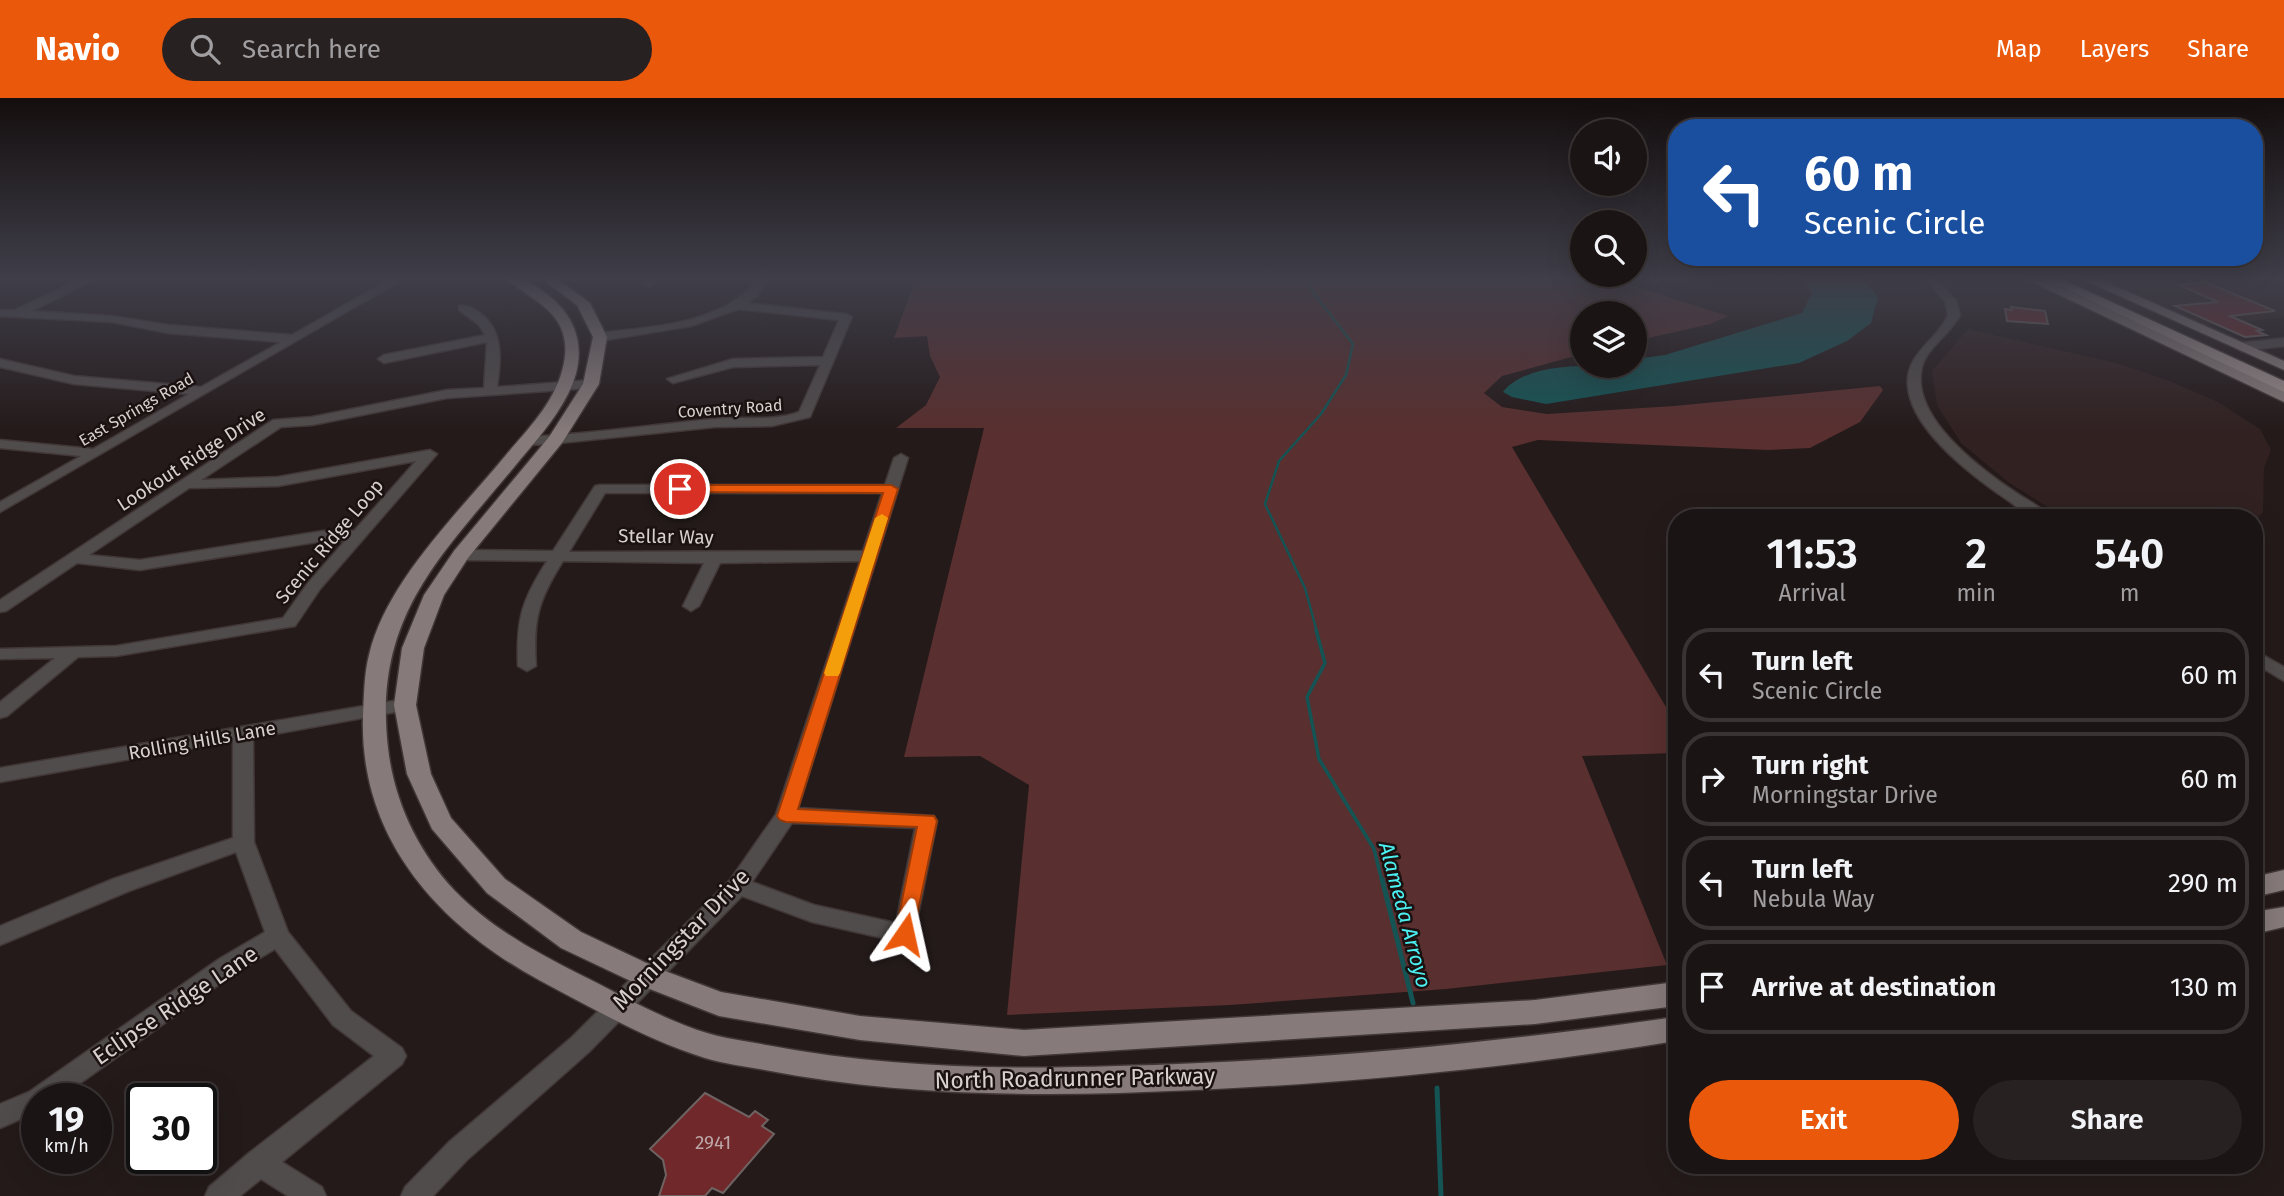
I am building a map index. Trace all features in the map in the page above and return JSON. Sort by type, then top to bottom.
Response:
[{"type":"highway","points":[[2159,329],[2284,387]]},
{"type":"highway","points":[[2185,329],[2282,372]]},
{"type":"main road","name":"North Roadrunner Parkway","points":[[569,329],[578,384]]},
{"type":"main road","points":[[596,329],[600,337]]},
{"type":"main road","points":[[2139,329],[2284,397]]},
{"type":"main road","points":[[2201,329],[2241,347],[2282,372]]},
{"type":"main road","name":"North Roadrunner Parkway","points":[[600,337],[556,440],[461,555],[434,595],[413,648],[405,705],[419,774],[442,823],[496,886],[571,940],[647,976],[719,1004],[860,1028],[1024,1043],[1535,1012],[1668,995]]},
{"type":"main road","name":"North Roadrunner Parkway","points":[[578,384],[548,414],[432,558],[396,612],[380,651],[374,711],[378,778],[396,827],[432,883],[481,931],[541,968],[703,1044],[807,1066],[915,1080],[993,1082],[1300,1072],[1513,1053],[1668,1031]]},
{"type":"main road","points":[[2263,885],[2284,880]]},
{"type":"main road","points":[[2263,921],[2284,916]]},
{"type":"street","points":[[171,329],[294,339]]},
{"type":"street","name":"East Springs Road","points":[[0,508],[311,329]]},
{"type":"street","points":[[488,329],[492,337],[495,360],[490,389]]},
{"type":"street","points":[[600,337],[651,329]]},
{"type":"street","name":"Coventry Road","points":[[526,441],[667,431],[718,423],[787,423],[805,414],[840,329]]},
{"type":"street","points":[[1948,329],[1928,348],[1915,368],[1918,400],[1929,420],[1966,461],[2032,509]]},
{"type":"street","points":[[384,359],[492,337]]},
{"type":"street","points":[[2241,347],[2284,342]]},
{"type":"street","points":[[673,379],[733,363],[826,361]]},
{"type":"street","points":[[2,365],[74,380],[203,391]]},
{"type":"street","name":"Lookout Ridge Drive","points":[[0,607],[278,423],[312,421],[447,394],[578,384]]},
{"type":"street","points":[[0,444],[96,453]]},
{"type":"street","name":"Scenic Ridge Loop","points":[[0,654],[116,651],[289,622],[314,586],[430,454],[292,481],[228,487],[186,484]]},
{"type":"street","name":"Morningstar Drive","points":[[415,1196],[458,1151],[580,1045],[738,886],[786,816],[901,458]]},
{"type":"street","points":[[527,666],[525,630],[536,591],[600,489],[891,489]]},
{"type":"street","points":[[74,558],[140,565],[323,536],[356,536]]},
{"type":"street","name":"Stellar Way","points":[[461,555],[714,558],[869,556]]},
{"type":"street","points":[[691,606],[714,558]]},
{"type":"street","points":[[0,712],[71,654]]},
{"type":"street","points":[[2263,661],[2284,675]]},
{"type":"street","name":"Rolling Hills Lane","points":[[0,775],[405,705]]},
{"type":"street","points":[[219,1196],[393,1056],[342,1018],[278,936],[243,842],[243,732]]},
{"type":"street","points":[[738,886],[812,913],[905,934],[927,821],[786,816]]},
{"type":"street","points":[[0,936],[121,885],[243,842]]},
{"type":"street","name":"Eclipse Ridge Lane","points":[[60,1083],[227,966],[278,936]]},
{"type":"street","name":"Eclipse Ridge Lane","points":[[0,1116],[21,1106]]},
{"type":"street","points":[[260,1161],[312,1196]]},
{"type":"shaded area","points":[[897,329],[1570,329],[1570,357],[1502,376],[1484,393],[1502,407],[1547,414],[1674,406],[1880,386],[1883,390],[1860,422],[1810,448],[1768,450],[1538,440],[1512,447],[1668,710],[1668,753],[1582,756],[1667,965],[1446,989],[1230,1005],[1007,1015],[1029,785],[980,756],[904,757],[984,428],[896,428],[926,405],[940,377],[930,356],[927,336],[894,338]]},
{"type":"shaded area","points":[[1647,329],[1687,329],[1647,338]]},
{"type":"shaded area","points":[[1969,329],[2116,363],[2167,380],[2218,402],[2260,429],[2271,450],[2264,468],[2263,512],[2263,509],[2051,509],[2008,482],[1961,443],[1937,405],[1932,371]]},
{"type":"water","points":[[1749,329],[1863,329],[1847,341],[1799,363],[1546,404],[1512,397],[1503,392],[1529,374],[1564,367],[1570,367],[1570,378],[1647,378],[1647,357],[1665,355]]},
{"type":"building","points":[[2227,329],[2260,329],[2257,331],[2266,335],[2245,337]]},
{"type":"building","points":[[705,1093],[749,1117],[755,1111],[768,1120],[762,1126],[774,1134],[723,1193],[712,1188],[705,1196],[659,1196],[666,1175],[663,1160],[650,1149]]},
{"type":"waterway","name":"Alameda Arroyo","points":[[1317,632],[1305,588],[1265,504],[1279,461],[1321,414],[1346,375],[1353,344],[1342,329]]},
{"type":"waterway","name":"Alameda Arroyo","points":[[1316,630],[1325,663],[1307,697],[1319,759],[1374,849],[1382,881]]},
{"type":"waterway","name":"Alameda Arroyo","points":[[1382,879],[1413,1003]]},
{"type":"waterway","name":"Alameda Arroyo","points":[[1437,1088],[1441,1196]]},
{"type":"slow traffic","points":[[832,673],[882,518]]},
{"type":"route","points":[[680,489],[891,489],[786,816],[927,821],[905,934]]}]
